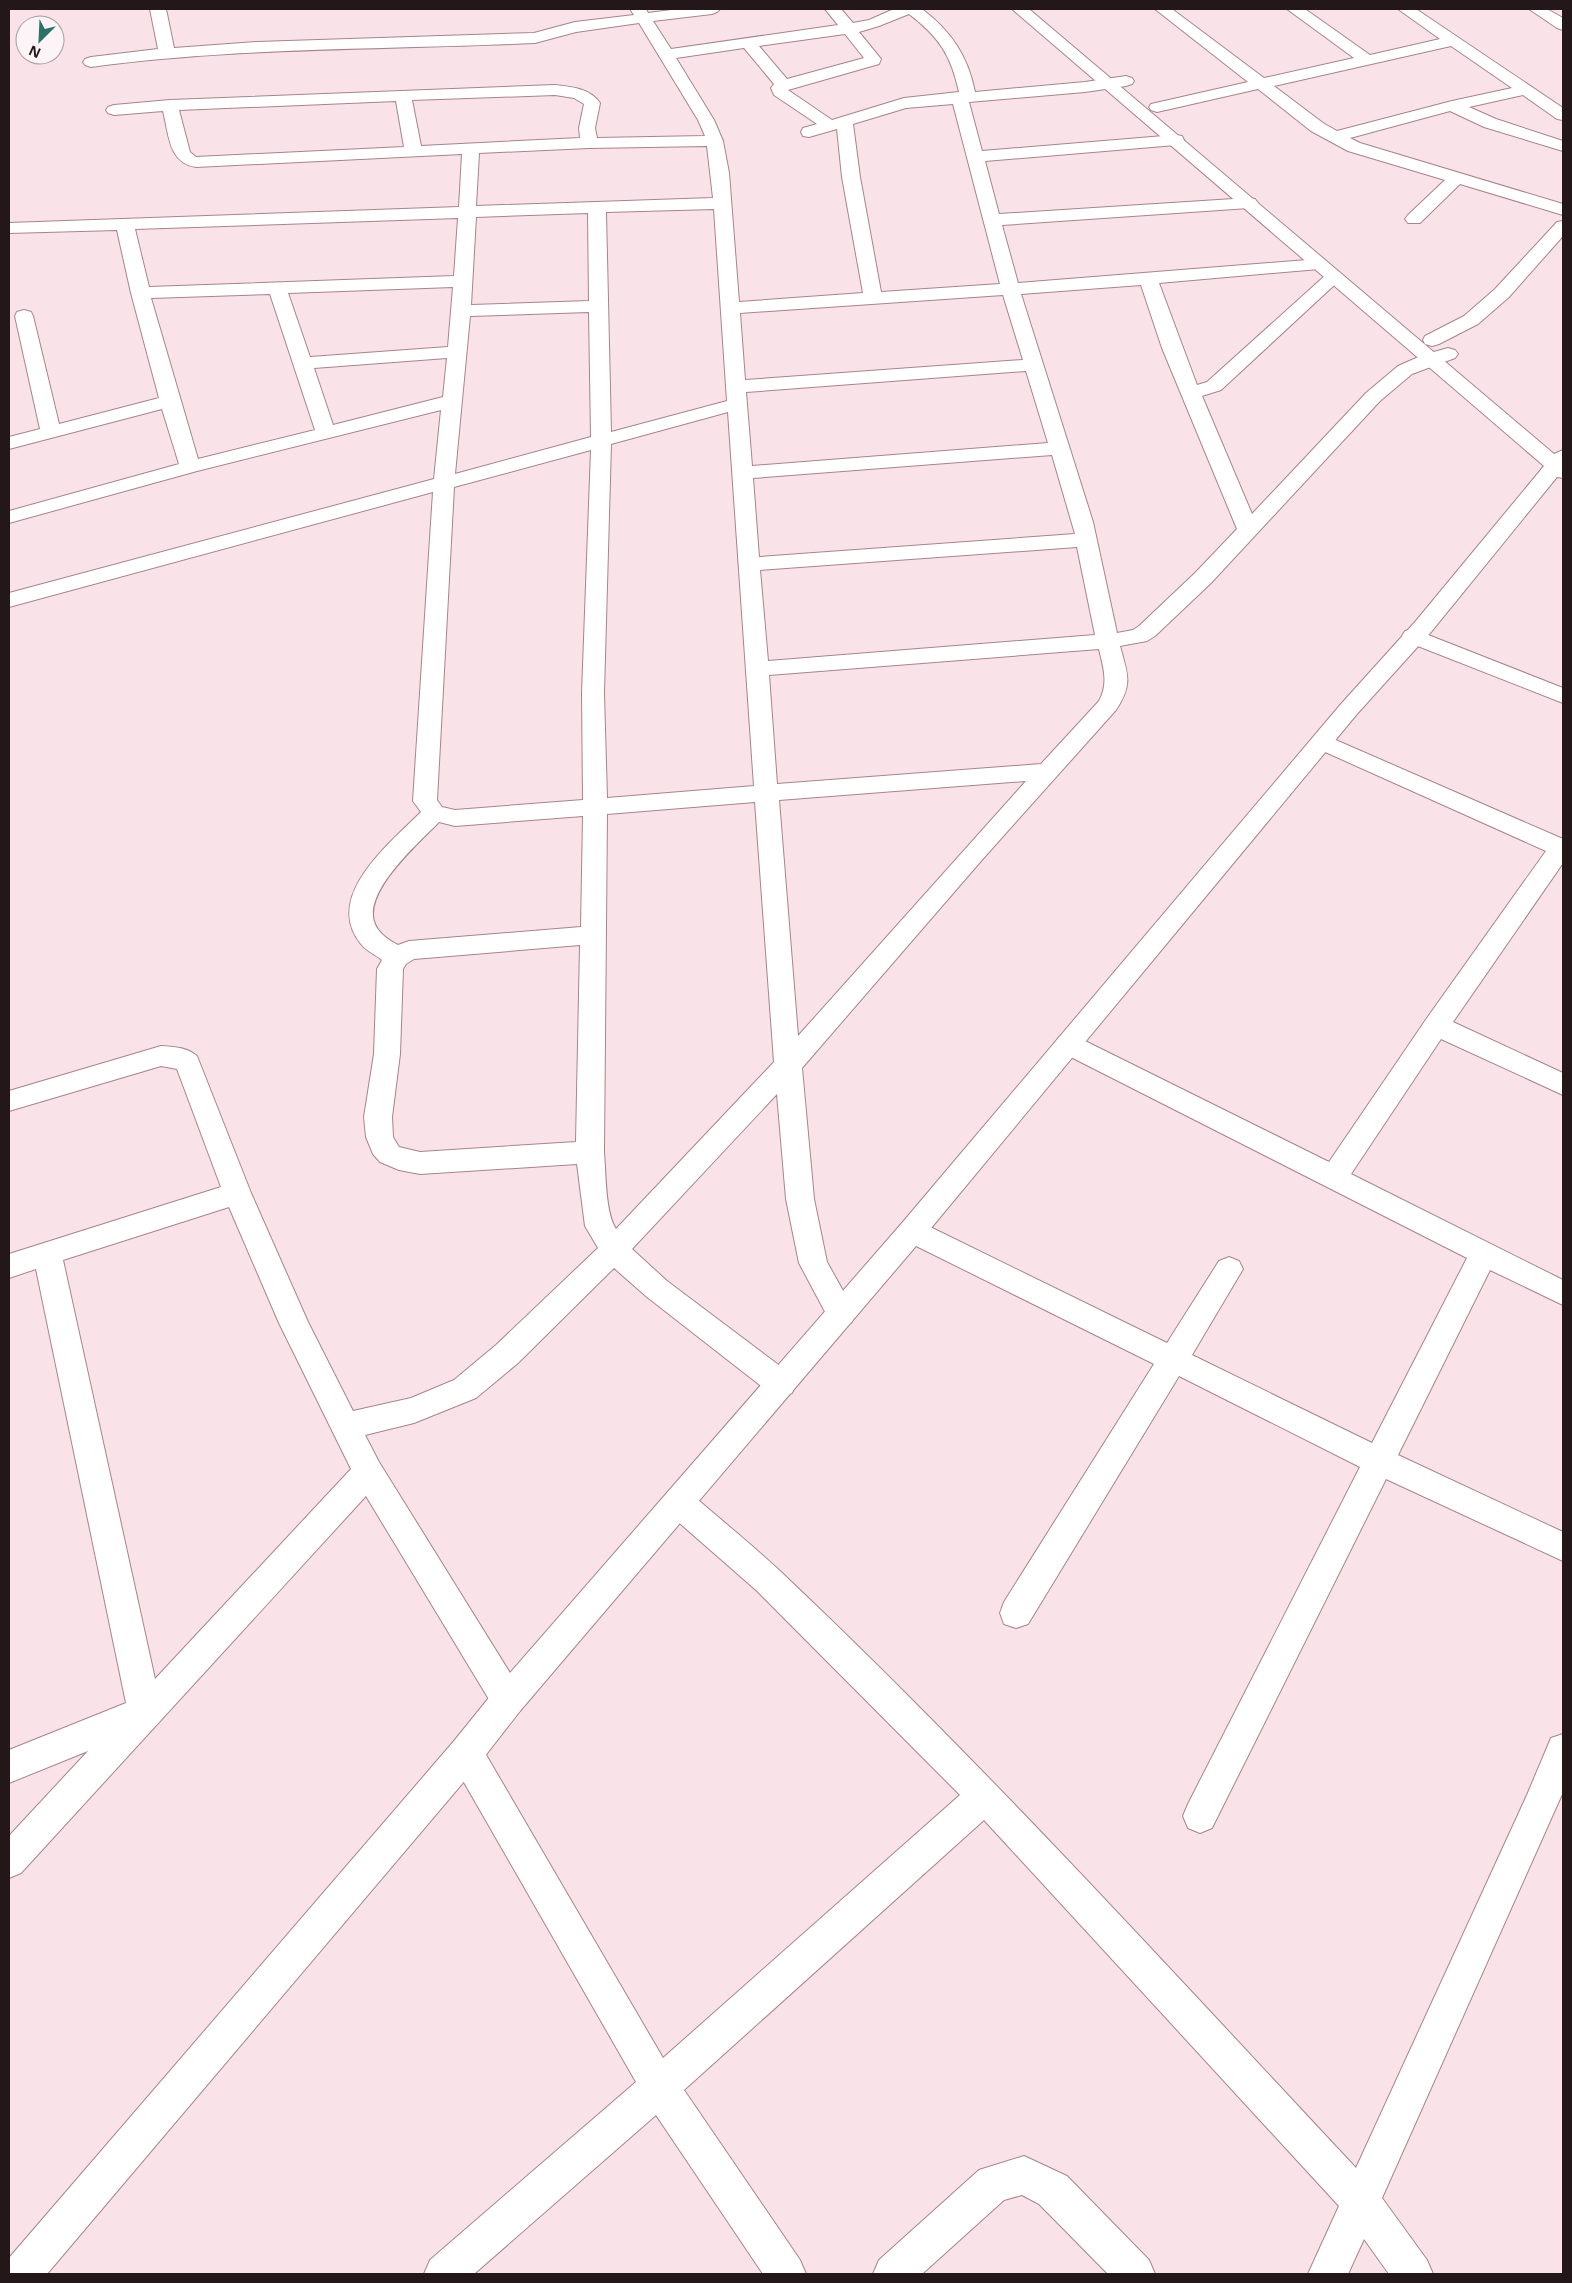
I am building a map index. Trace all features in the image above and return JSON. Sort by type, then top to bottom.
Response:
[{"type":"street","points":[[158,9],[167,52]]},
{"type":"street","points":[[833,9],[873,62],[783,85],[779,88],[780,92],[838,124],[851,177],[874,297]]},
{"type":"street","points":[[665,55],[849,28],[874,23],[907,9]]},
{"type":"street","points":[[345,1426],[414,1410],[465,1389],[508,1354],[614,1250],[789,1064],[1108,704],[1115,693],[1117,677],[1099,605],[1083,522],[1010,288],[975,157],[964,97],[965,79],[950,42],[938,28],[913,9]]},
{"type":"street","points":[[21,2274],[466,1754],[508,1700],[912,1231],[1322,742],[1561,461],[1158,107],[1118,83],[1020,9]]},
{"type":"street","points":[[1039,9],[1176,140],[1334,277],[1437,351]]},
{"type":"street","points":[[1163,9],[1317,127],[1334,137],[1354,147],[1563,210]]},
{"type":"street","points":[[1295,9],[1368,61]]},
{"type":"street","points":[[1406,9],[1563,115]]},
{"type":"street","points":[[1537,9],[1563,26]]},
{"type":"street","points":[[640,14],[706,120],[715,140],[722,203],[768,793],[780,977],[802,1208],[813,1263],[841,1314]]},
{"type":"street","points":[[91,62],[167,52],[535,38],[575,27],[640,14],[710,16],[728,45]]},
{"type":"street","points":[[1158,107],[1453,41]]},
{"type":"street","points":[[747,42],[783,85]]},
{"type":"street","points":[[809,132],[904,103],[1118,83]]},
{"type":"street","points":[[114,110],[170,105],[555,90],[574,92],[586,97],[592,103],[587,128],[589,144]]},
{"type":"street","points":[[1334,137],[1452,106],[1526,90]]},
{"type":"street","points":[[402,96],[413,151]]},
{"type":"street","points":[[170,105],[182,154],[189,161],[209,162],[413,151],[715,140]]},
{"type":"street","points":[[1452,106],[1490,123],[1563,146]]},
{"type":"street","points":[[975,157],[1176,140]]},
{"type":"street","points":[[471,149],[461,311],[444,482],[425,801],[434,813],[455,818],[1048,771]]},
{"type":"street","points":[[1414,219],[1456,178]]},
{"type":"street","points":[[9,228],[722,203]]},
{"type":"street","points":[[992,220],[1249,203]]},
{"type":"street","points":[[597,208],[601,442],[593,694],[595,808],[590,1152],[593,1190],[599,1226],[614,1250],[658,1289],[781,1384]]},
{"type":"street","points":[[125,224],[140,293],[169,401],[190,467]]},
{"type":"street","points":[[758,669],[1108,641],[1139,636],[1147,631],[1203,578],[1373,397],[1405,370],[1437,351],[1502,293],[1563,226]]},
{"type":"street","points":[[730,308],[1148,279],[1319,264]]},
{"type":"street","points":[[1192,393],[1214,386],[1334,277]]},
{"type":"street","points":[[1148,279],[1172,348],[1248,529]]},
{"type":"street","points":[[140,293],[462,281]]},
{"type":"street","points":[[277,288],[326,433]]},
{"type":"street","points":[[461,311],[599,306]]},
{"type":"street","points":[[24,316],[51,433]]},
{"type":"street","points":[[301,363],[457,352]]},
{"type":"street","points":[[9,600],[444,482],[601,442],[736,396],[1035,365]]},
{"type":"street","points":[[9,444],[169,401]]},
{"type":"street","points":[[9,517],[190,467],[452,401]]},
{"type":"street","points":[[742,473],[1060,448]]},
{"type":"street","points":[[749,564],[1086,540]]},
{"type":"street","points":[[1413,636],[1563,696]]},
{"type":"street","points":[[1322,742],[1562,849],[1436,1025],[1334,1178]]},
{"type":"street","points":[[397,957],[370,939],[360,916],[364,894],[382,866],[434,813]]},
{"type":"street","points":[[590,1152],[420,1163],[397,1159],[383,1148],[379,1132],[379,1111],[386,1067],[390,969],[397,957],[409,950],[592,935]]},
{"type":"street","points":[[1436,1025],[1563,1085]]},
{"type":"street","points":[[1068,1044],[1563,1293]]},
{"type":"street","points":[[9,1101],[161,1056],[180,1057],[188,1063],[237,1193],[294,1323],[368,1472],[508,1700]]},
{"type":"street","points":[[9,1266],[237,1193]]},
{"type":"street","points":[[912,1231],[1379,1461],[1563,1547]]},
{"type":"street","points":[[47,1253],[145,1712]]},
{"type":"street","points":[[1200,1816],[1484,1253]]},
{"type":"street","points":[[1016,1613],[1229,1269]]},
{"type":"street","points":[[9,1862],[145,1712],[368,1472]]},
{"type":"street","points":[[679,1503],[767,1580],[985,1796],[1362,2203],[1413,2274]]},
{"type":"street","points":[[9,1766],[145,1712]]},
{"type":"street","points":[[1328,2274],[1362,2203],[1563,1750]]},
{"type":"street","points":[[466,1754],[659,2087],[786,2274]]},
{"type":"street","points":[[444,2274],[659,2087],[985,1796]]},
{"type":"street","points":[[893,2274],[993,2184],[1024,2175],[1053,2190],[1135,2274]]}]
